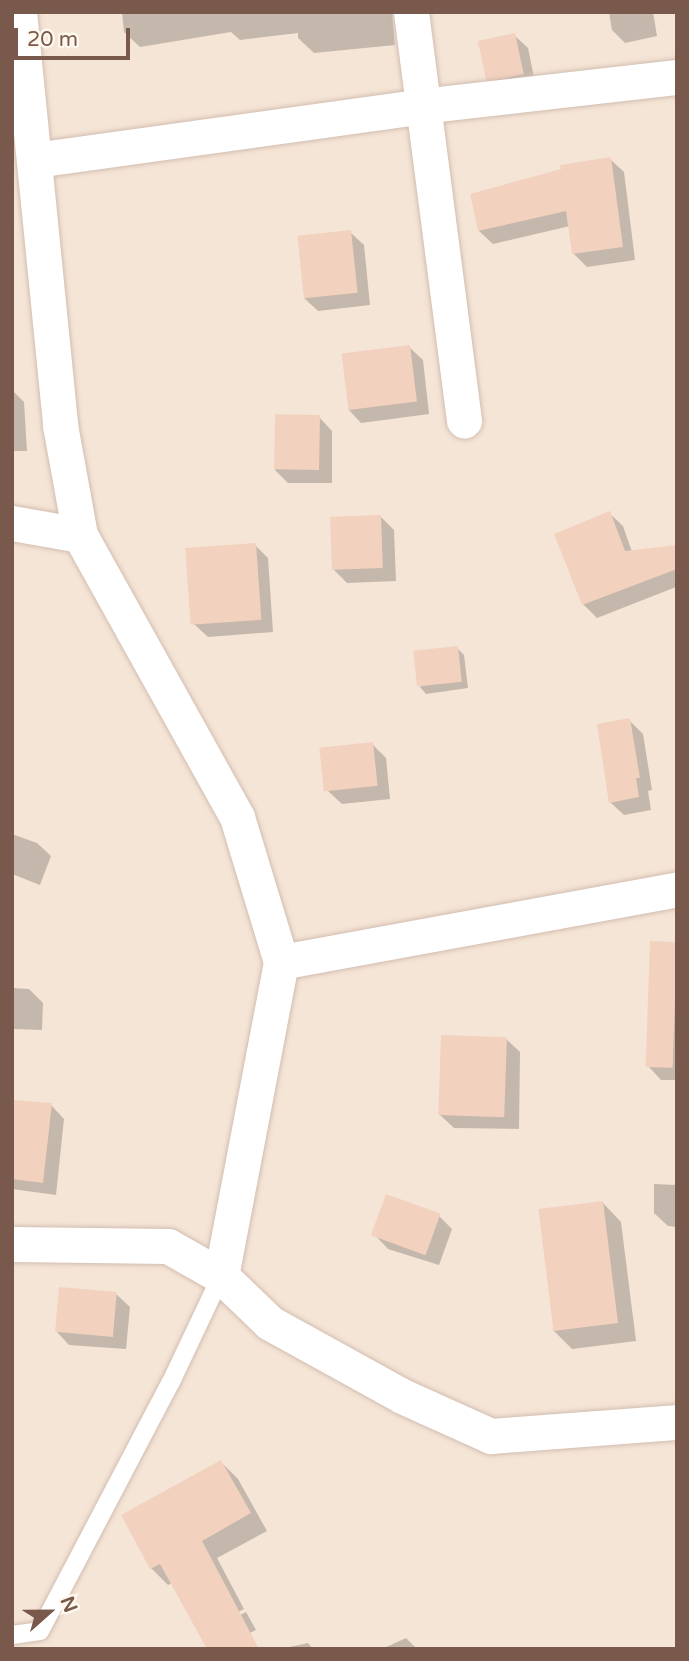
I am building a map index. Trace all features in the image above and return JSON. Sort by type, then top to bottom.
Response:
[{"type":"street","points":[[19,12],[60,425],[80,535],[237,817],[281,962],[221,1276]]},
{"type":"street","points":[[411,12],[464,421]]},
{"type":"street","points":[[35,160],[422,106],[677,77]]},
{"type":"street","points":[[12,523],[80,535]]},
{"type":"street","points":[[281,962],[677,889]]},
{"type":"street","points":[[12,1244],[168,1246],[221,1276],[270,1323],[402,1396],[491,1436],[677,1422]]},
{"type":"lane","points":[[12,1635],[40,1631],[172,1382],[221,1276]]},
{"type":"shaded area","points":[[12,12],[677,12],[677,1649],[12,1649]]},
{"type":"building","points":[[515,33],[524,74],[487,82],[478,41]]},
{"type":"building","points":[[611,157],[623,247],[572,254],[566,211],[478,231],[470,194],[561,169],[560,165]]},
{"type":"building","points":[[351,230],[358,293],[304,298],[297,236]]},
{"type":"building","points":[[410,345],[417,402],[348,410],[342,353]]},
{"type":"building","points":[[275,414],[320,415],[319,470],[274,469]]},
{"type":"building","points":[[610,511],[625,551],[677,545],[677,569],[582,605],[554,534]]},
{"type":"building","points":[[381,515],[383,568],[332,570],[330,517]]},
{"type":"building","points":[[256,543],[261,620],[191,625],[185,548]]},
{"type":"building","points":[[458,646],[462,682],[417,687],[413,651]]},
{"type":"building","points":[[630,718],[640,778],[636,778],[639,797],[609,803],[597,724]]},
{"type":"building","points":[[373,742],[378,786],[324,791],[319,748]]},
{"type":"building","points":[[650,941],[677,942],[673,1068],[646,1067]]},
{"type":"building","points":[[441,1035],[507,1037],[504,1117],[438,1115]]},
{"type":"building","points":[[12,1100],[52,1103],[43,1183],[12,1179]]},
{"type":"building","points":[[386,1194],[441,1214],[425,1255],[371,1235]]},
{"type":"building","points":[[603,1201],[618,1323],[553,1331],[538,1209]]},
{"type":"building","points":[[59,1287],[117,1292],[113,1337],[55,1332]]},
{"type":"building","points":[[221,1460],[251,1513],[202,1541],[259,1649],[207,1649],[160,1564],[150,1569],[121,1515]]}]
